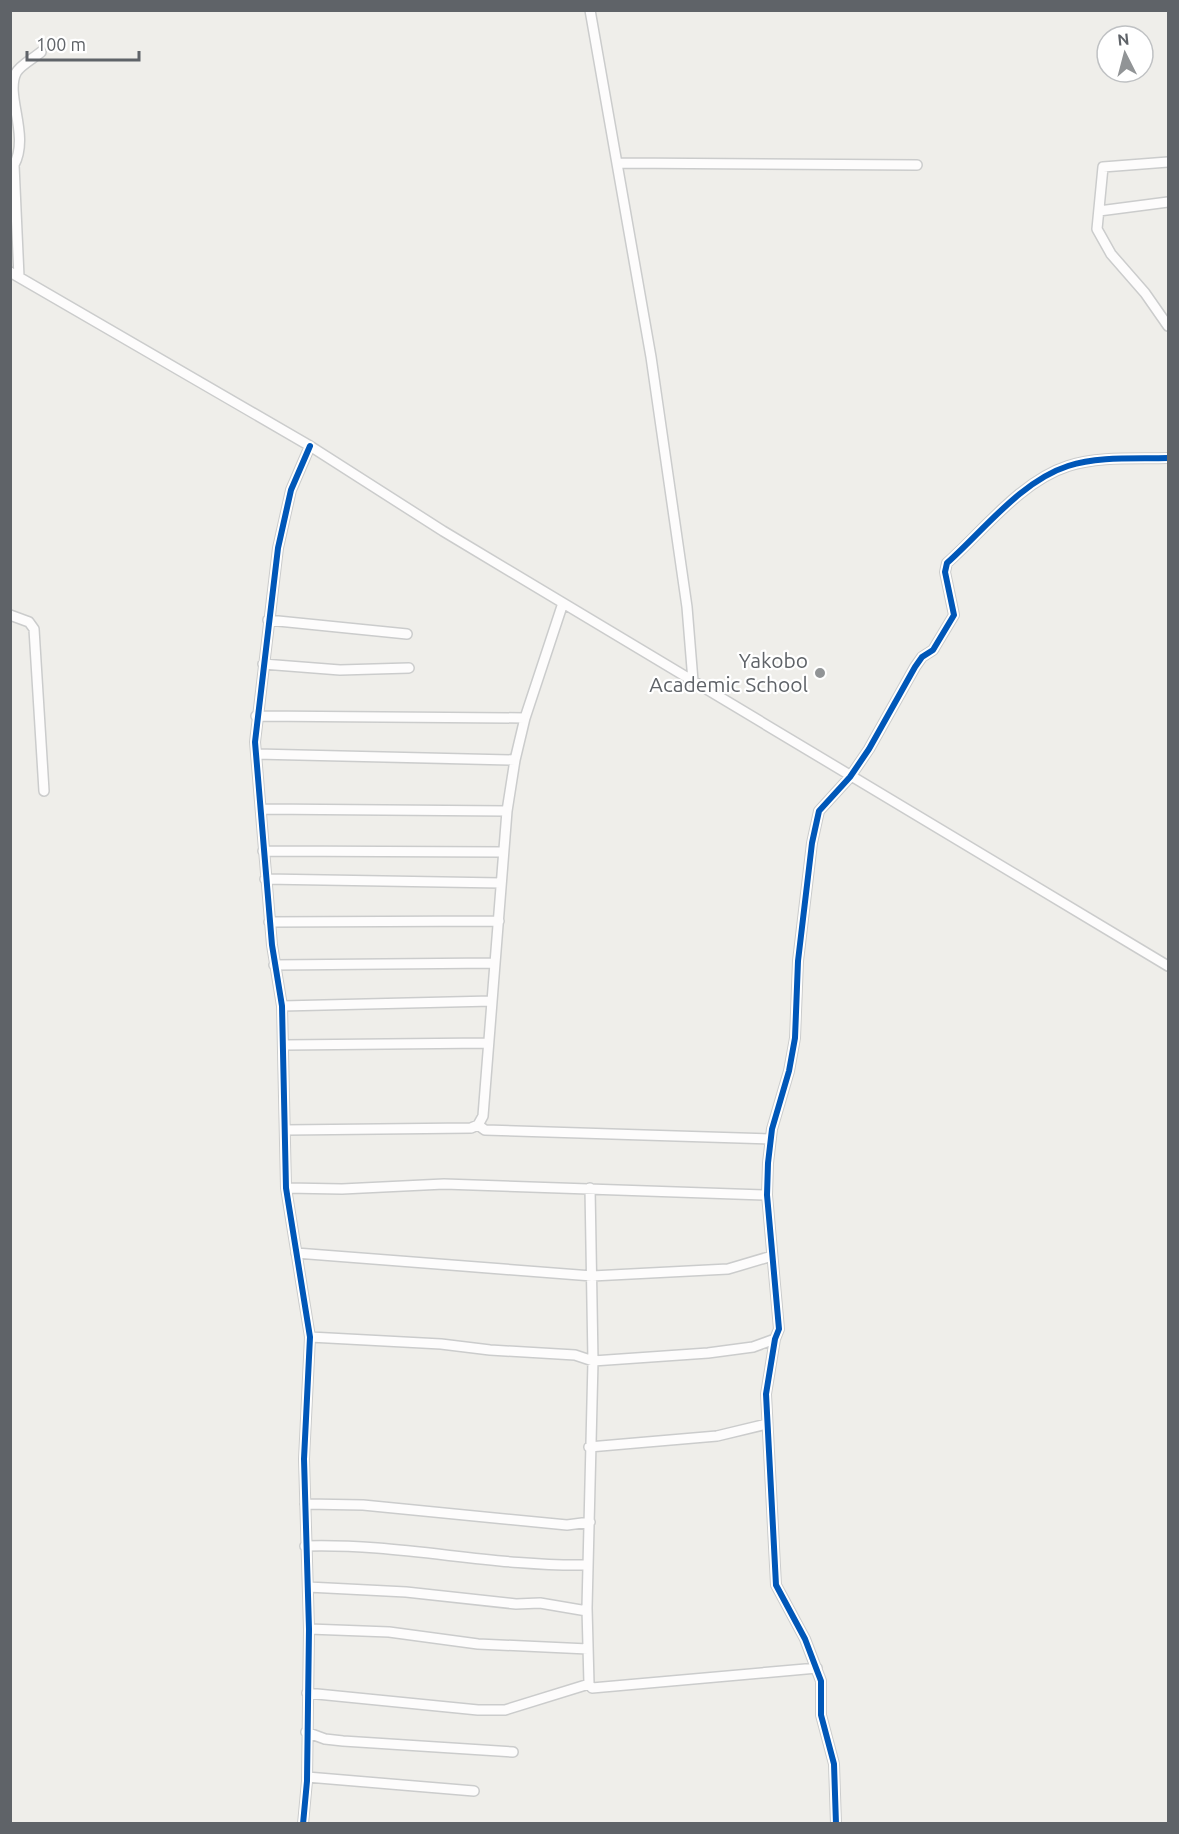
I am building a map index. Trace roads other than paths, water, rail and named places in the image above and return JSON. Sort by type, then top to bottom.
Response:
[{"type":"street","points":[[590,10],[618,163],[678,536],[693,681]]},
{"type":"street","points":[[41,52],[16,71],[14,81],[21,153],[14,165],[15,275],[310,446],[850,777],[1168,966]]},
{"type":"street","points":[[1168,162],[1103,167],[1097,228],[1103,242],[1145,293],[1168,326]]},
{"type":"street","points":[[618,163],[917,165]]},
{"type":"street","points":[[1099,211],[1168,202]]},
{"type":"street","points":[[303,1824],[307,1777],[309,1629],[304,1459],[310,1337],[286,1188],[285,1046],[265,879],[256,754],[256,716],[268,620],[287,501],[310,446]]},
{"type":"street","points":[[836,1824],[834,1764],[821,1715],[821,1682],[817,1668],[776,1585],[766,1394],[775,1339],[779,1329],[767,1195],[771,1139],[795,1038],[802,913],[816,823],[825,802],[850,777],[869,750],[915,667],[922,657],[933,650],[954,615],[945,572],[947,563],[1019,494],[1065,467],[1090,462],[1168,458]]},
{"type":"street","points":[[286,1130],[471,1128],[478,1125],[483,1116],[507,811],[515,760],[525,718],[563,603]]},
{"type":"street","points":[[10,615],[29,622],[33,629],[44,792]]},
{"type":"street","points":[[268,620],[407,634]]},
{"type":"street","points":[[263,664],[340,670],[409,668]]},
{"type":"street","points":[[256,716],[525,718]]},
{"type":"street","points":[[256,754],[515,760]]},
{"type":"street","points":[[261,809],[507,811]]},
{"type":"street","points":[[263,851],[503,852]]},
{"type":"street","points":[[265,879],[501,883]]},
{"type":"street","points":[[269,922],[499,921]]},
{"type":"street","points":[[274,965],[495,963]]},
{"type":"street","points":[[282,1006],[492,1001]]},
{"type":"street","points":[[285,1046],[488,1043]]},
{"type":"street","points":[[478,1125],[485,1130],[771,1139]]},
{"type":"street","points":[[286,1188],[342,1189],[444,1184],[767,1195]]},
{"type":"street","points":[[590,1188],[593,1361],[589,1447],[590,1522],[587,1611],[589,1684],[592,1689],[817,1668]]},
{"type":"street","points":[[296,1253],[592,1276],[728,1269],[772,1256]]},
{"type":"street","points":[[310,1337],[441,1344],[490,1350],[575,1355],[593,1361],[708,1353],[753,1347],[775,1339]]},
{"type":"street","points":[[589,1447],[717,1436],[767,1424]]},
{"type":"street","points":[[305,1504],[363,1504],[567,1525],[590,1522]]},
{"type":"street","points":[[305,1546],[372,1548],[556,1566],[588,1565]]},
{"type":"street","points":[[308,1587],[405,1592],[516,1604],[540,1603],[587,1611]]},
{"type":"street","points":[[309,1629],[390,1632],[478,1644],[588,1649]]},
{"type":"street","points":[[307,1693],[505,1710],[589,1684]]},
{"type":"street","points":[[306,1731],[325,1738],[343,1741],[513,1752]]},
{"type":"street","points":[[307,1777],[474,1791]]},
{"type":"place","name":"Yakobo Academic School","points":[[820,673]]}]
